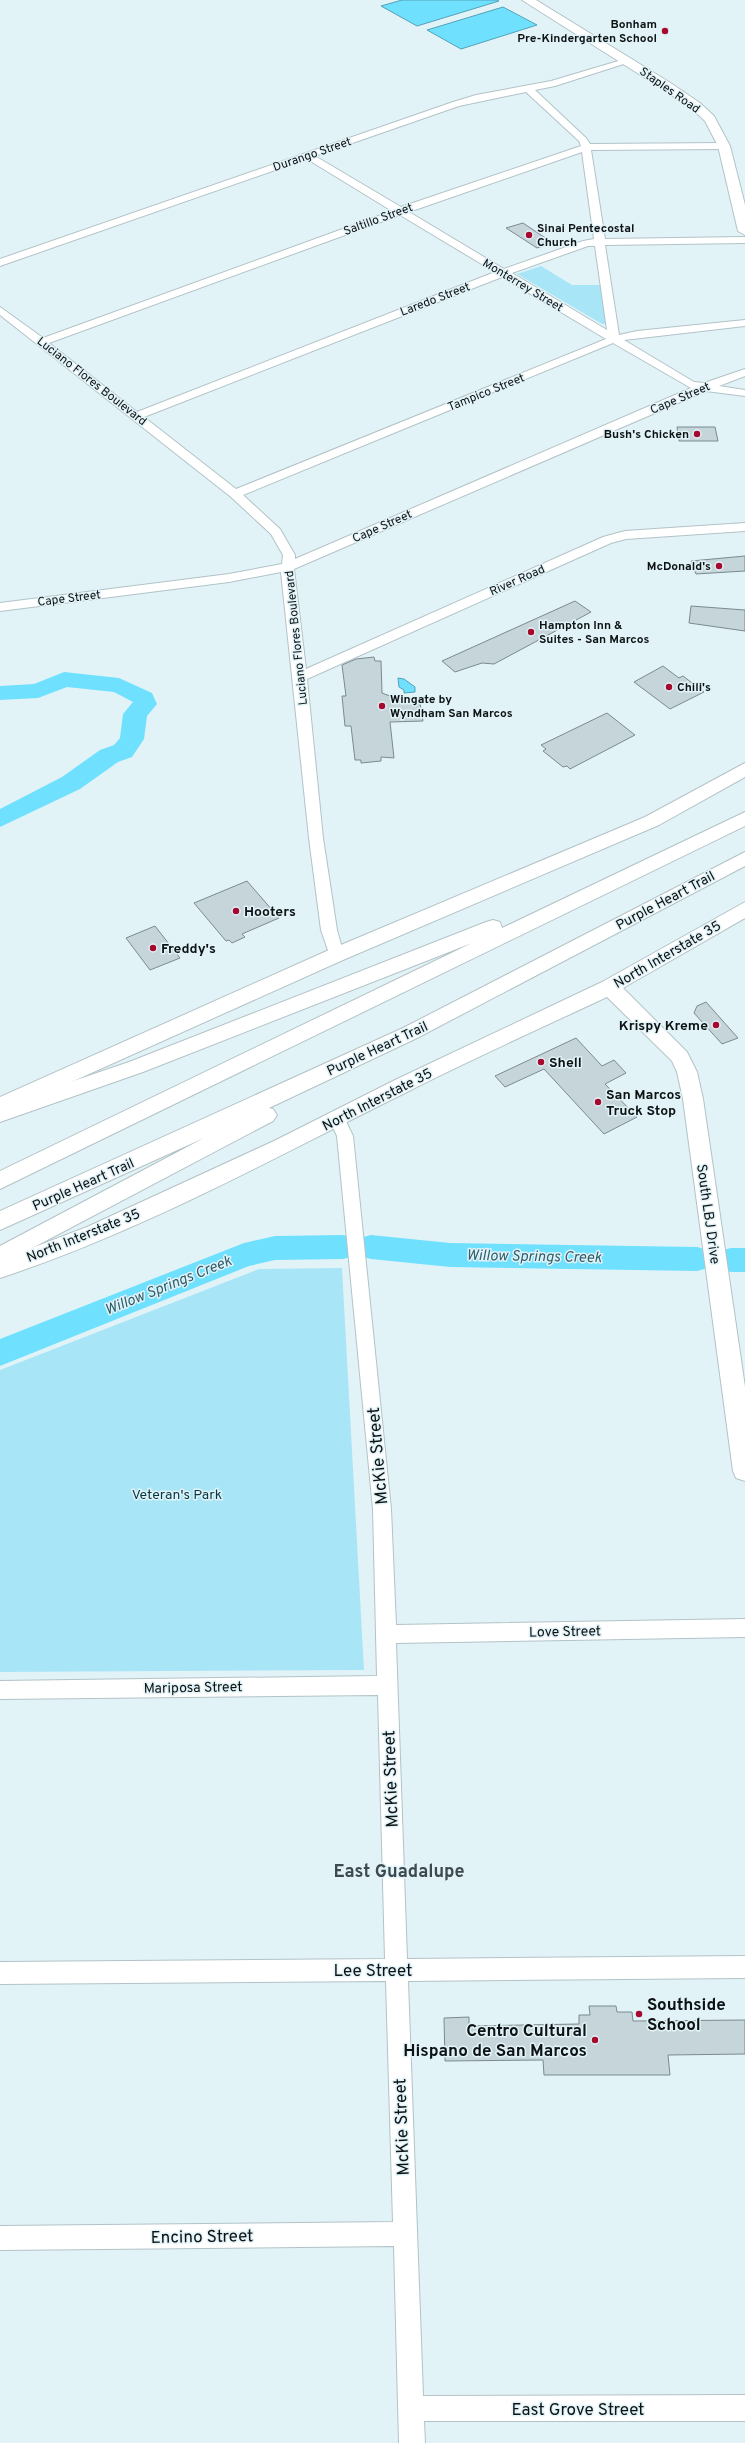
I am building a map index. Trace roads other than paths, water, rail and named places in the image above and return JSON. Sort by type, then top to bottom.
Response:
[{"type":"main road","name":"Staples Road","points":[[528,0],[628,61],[696,106],[710,120],[724,146],[745,231]]},
{"type":"main road","points":[[0,1106],[336,955],[652,821],[745,769]]},
{"type":"main road","points":[[0,1181],[741,820]]},
{"type":"main road","name":"Purple Heart Trail","points":[[0,1221],[178,1142],[390,1042],[745,858]]},
{"type":"main road","points":[[0,1114],[136,1067],[650,864]]},
{"type":"main road","name":"North Interstate 35","points":[[0,1269],[95,1233],[337,1119],[402,1086],[609,987],[745,909]]},
{"type":"main road","name":"South LBJ Drive","points":[[609,987],[680,1057],[687,1072],[695,1114],[745,1471]]},
{"type":"main road","points":[[0,1256],[246,1126],[390,1042]]},
{"type":"street","name":"Durango Street","points":[[0,263],[476,98],[530,90],[628,61]]},
{"type":"street","points":[[530,90],[583,140],[586,147],[601,241],[614,339]]},
{"type":"street","name":"Saltillo Street","points":[[42,342],[401,211],[586,147],[724,146]]},
{"type":"street","name":"Monterrey Street","points":[[308,156],[691,385],[702,388],[745,393]]},
{"type":"street","name":"Laredo Street","points":[[136,416],[502,273],[587,243],[601,241],[745,240]]},
{"type":"street","name":"Luciano Flores Boulevard","points":[[0,310],[235,494],[276,532],[289,555],[288,567],[316,838],[329,930],[336,955]]},
{"type":"street","name":"Tampico Street","points":[[235,494],[614,339],[637,334],[745,322]]},
{"type":"street","name":"Cape Street","points":[[0,607],[229,578],[288,567],[702,388],[745,372]]},
{"type":"street","name":"River Road","points":[[300,677],[607,540],[625,535],[745,527]]},
{"type":"street","name":"McKie Street","points":[[337,1119],[345,1136],[379,1477],[412,2443]]},
{"type":"street","name":"Love Street","points":[[385,1634],[745,1628]]},
{"type":"street","name":"Mariposa Street","points":[[0,1690],[387,1685]]},
{"type":"street","name":"Lee Street","points":[[0,1973],[745,1967]]},
{"type":"street","name":"Encino Street","points":[[0,2238],[404,2234]]},
{"type":"street","name":"East Grove Street","points":[[411,2409],[745,2408]]},
{"type":"waterway","name":"Willow Springs Creek","points":[[0,693],[38,691],[64,679],[119,685],[144,698],[145,704],[135,714],[132,739],[123,751],[109,756],[71,783],[0,819]]},
{"type":"waterway","name":"Willow Springs Creek","points":[[0,1353],[244,1255],[275,1248],[343,1247]]},
{"type":"waterway","name":"Willow Springs Creek","points":[[371,1247],[450,1255],[697,1259]]},
{"type":"waterway","name":"Willow Springs Creek","points":[[731,1260],[745,1260]]},
{"type":"place","name":"Bonham Pre-Kindergarten School","points":[[665,31]]},
{"type":"place","name":"Sinai Pentecostal Church","points":[[529,235]]},
{"type":"place","name":"Bush's Chicken","points":[[697,434]]},
{"type":"place","name":"McDonald's","points":[[719,566]]},
{"type":"place","name":"Hampton Inn & Suites - San Marcos","points":[[531,632]]},
{"type":"place","name":"Chili's","points":[[669,687]]},
{"type":"place","name":"Wingate by Wyndham San Marcos","points":[[382,706]]},
{"type":"place","name":"Hooters","points":[[236,911]]},
{"type":"place","name":"Freddy's","points":[[153,948]]},
{"type":"place","name":"Krispy Kreme","points":[[716,1025]]},
{"type":"place","name":"Shell","points":[[541,1062]]},
{"type":"place","name":"San Marcos Truck Stop","points":[[598,1102]]},
{"type":"place","name":"Southside School","points":[[639,2014]]},
{"type":"place","name":"Centro Cultural Hispano de San Marcos","points":[[595,2040]]},
{"type":"district","name":"East Guadalupe","points":[[399,1871]]},
{"type":"park label","name":"Veteran's Park","points":[[177,1494]]}]
